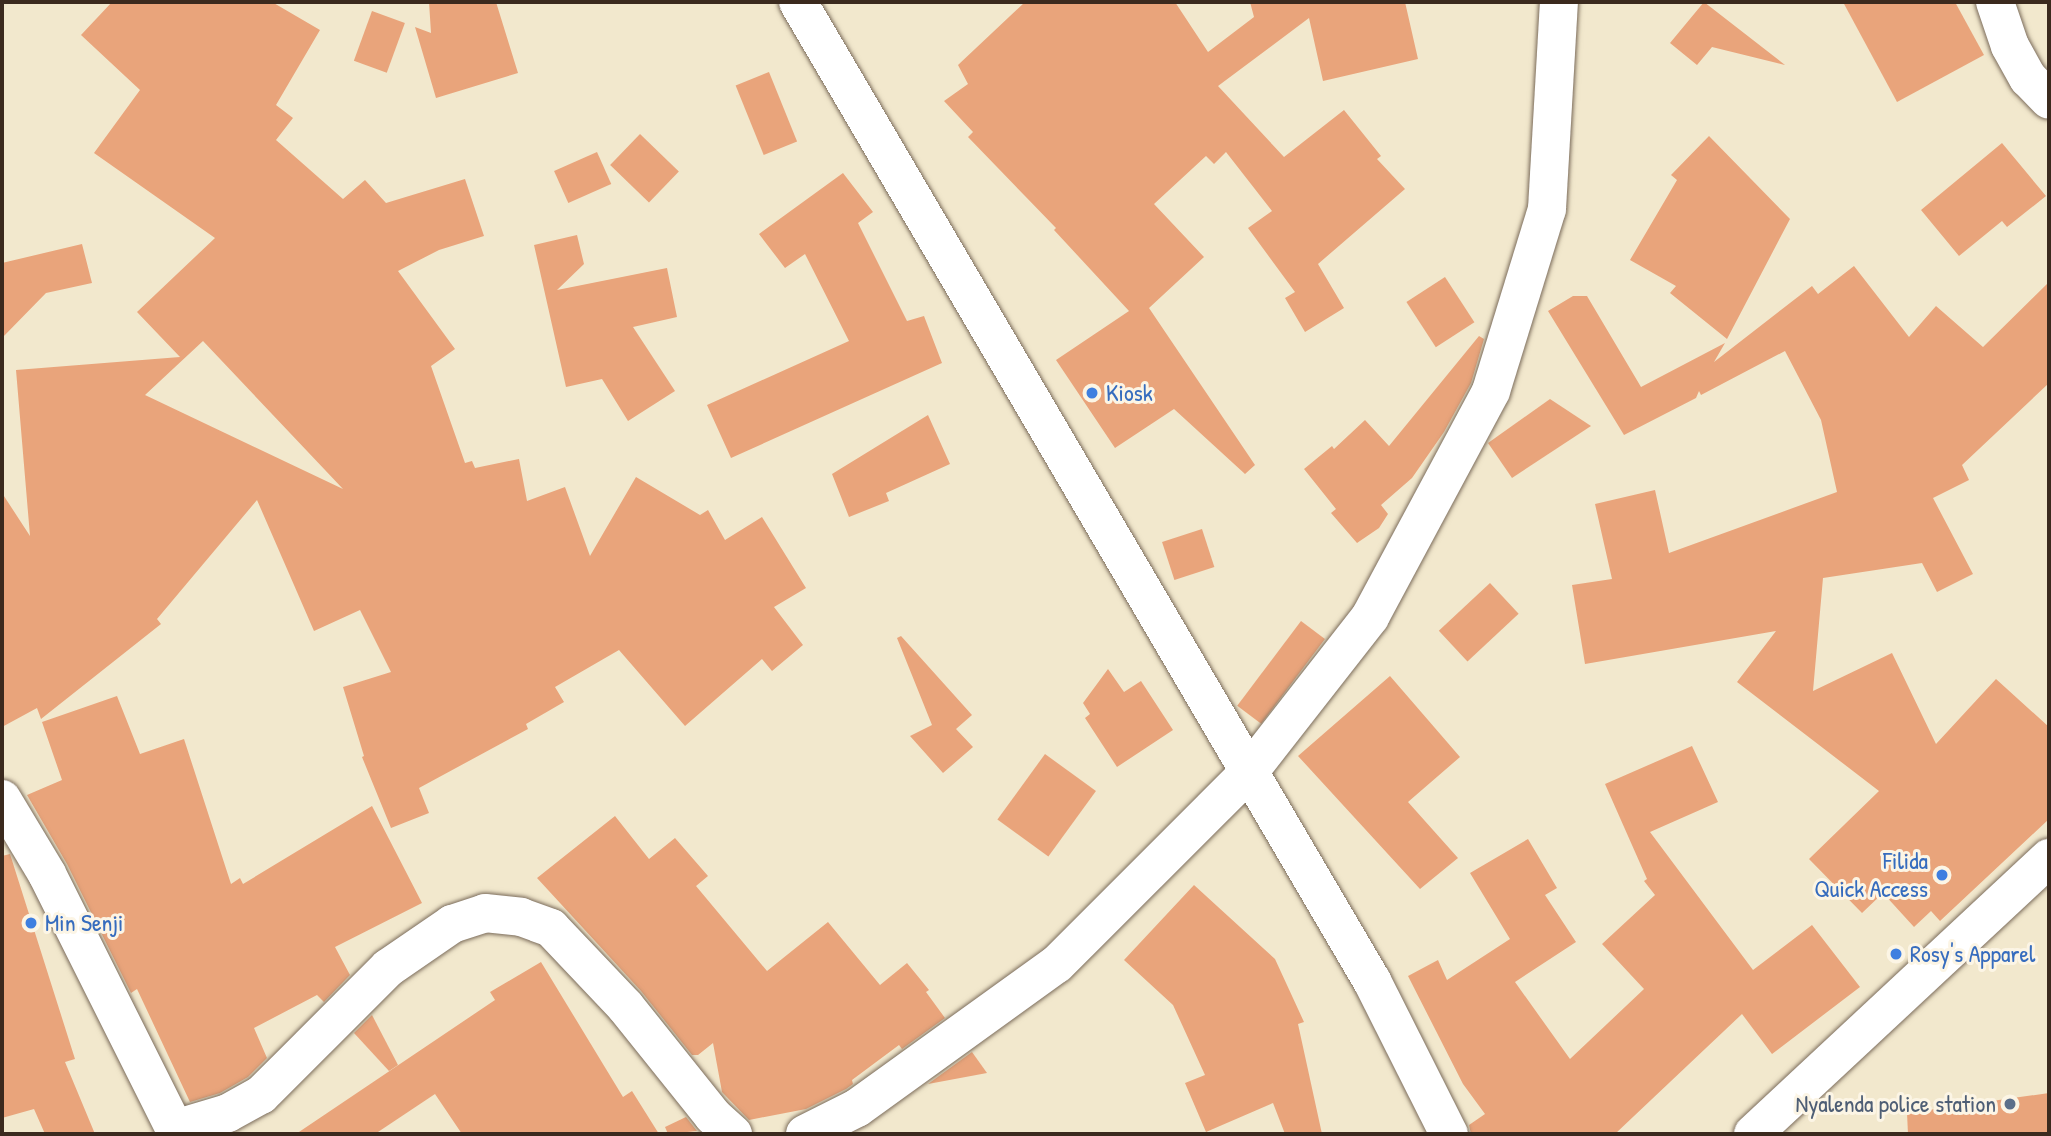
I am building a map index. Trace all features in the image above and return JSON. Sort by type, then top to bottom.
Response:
[{"type":"street","points":[[798,2],[1372,981],[1449,1134]]},
{"type":"street","points":[[805,1134],[857,1108],[1057,964],[1249,772],[1370,617],[1491,391],[1547,209],[1559,2]]},
{"type":"street","points":[[1995,2],[2010,46],[2028,78],[2049,100]]},
{"type":"street","points":[[2,800],[47,874],[176,1131],[228,1114],[261,1095],[388,968],[452,925],[485,913],[521,916],[551,928],[625,1006],[713,1116],[733,1134]]},
{"type":"street","points":[[1753,1134],[2049,858]]},
{"type":"building","points":[[112,2],[272,2],[320,30],[276,105],[293,118],[276,140],[343,199],[365,180],[386,203],[465,179],[484,236],[439,250],[398,271],[455,349],[431,366],[465,463],[472,461],[475,468],[519,459],[527,501],[565,487],[590,556],[636,477],[700,515],[708,510],[725,540],[762,517],[806,588],[774,607],[803,645],[772,671],[762,659],[685,726],[619,650],[555,687],[564,702],[526,724],[528,729],[419,788],[429,813],[391,828],[362,757],[364,756],[343,687],[391,672],[360,610],[314,631],[257,500],[157,619],[161,624],[41,719],[37,708],[2,727],[2,493],[30,536],[16,370],[180,357],[137,312],[215,238],[94,153],[140,90],[81,35]],"holes":[[[203,341],[343,489],[145,395]]]},
{"type":"building","points":[[429,2],[496,2],[518,73],[436,98],[415,27],[431,33]]},
{"type":"building","points":[[1025,2],[1175,2],[1208,52],[1254,17],[1250,2],[1405,2],[1418,59],[1323,81],[1309,18],[1218,86],[1284,157],[1344,110],[1381,156],[1377,159],[1405,189],[1318,264],[1344,308],[1305,332],[1285,298],[1295,292],[1248,228],[1272,211],[1226,152],[1214,164],[1206,156],[1154,204],[1204,257],[1149,308],[1255,465],[1245,474],[1174,409],[1115,448],[1056,360],[1129,311],[1054,230],[1056,228],[968,137],[973,132],[944,101],[968,84],[958,65]]},
{"type":"building","points":[[1704,2],[1785,65],[1712,47],[1697,65],[1670,43]]},
{"type":"building","points":[[1843,2],[1955,2],[1984,55],[1897,102]]},
{"type":"building","points":[[372,11],[405,23],[387,73],[354,61]]},
{"type":"building","points":[[769,72],[797,142],[764,155],[736,85]]},
{"type":"building","points":[[640,134],[679,172],[649,202],[610,165]]},
{"type":"building","points":[[1709,136],[1790,219],[1727,339],[1670,293],[1676,286],[1630,260],[1677,180],[1671,175]]},
{"type":"building","points":[[2002,143],[2046,196],[2007,227],[2002,221],[1959,256],[1921,210]]},
{"type":"building","points":[[597,152],[611,184],[568,203],[554,171]]},
{"type":"building","points":[[843,173],[873,212],[858,223],[907,321],[924,316],[942,363],[731,458],[707,405],[849,341],[805,254],[785,268],[759,234]]},
{"type":"building","points":[[577,235],[584,264],[557,290],[667,268],[677,317],[633,327],[675,391],[628,421],[602,379],[566,387],[534,245]]},
{"type":"building","points":[[82,244],[92,283],[46,293],[2,338],[2,263]]},
{"type":"building","points":[[1854,266],[1909,337],[1936,306],[1983,347],[2049,282],[2049,383],[1962,465],[1969,480],[1933,498],[1973,574],[1937,592],[1922,563],[1823,578],[1813,691],[1892,653],[1936,744],[1996,679],[2049,727],[2049,819],[1940,921],[1931,911],[1914,927],[1883,893],[1862,913],[1809,859],[1879,791],[1737,682],[1776,631],[1585,664],[1572,585],[1612,579],[1595,504],[1655,490],[1669,553],[1837,492],[1821,420],[1785,351],[1701,395],[1699,391],[1696,398],[1624,435],[1548,311],[1573,296],[1587,296],[1641,387],[1725,343],[1714,362],[1812,286],[1818,294]]},
{"type":"building","points":[[1445,277],[1474,322],[1436,347],[1406,302]]},
{"type":"building","points":[[1479,336],[1484,339],[1471,383],[1444,432],[1412,478],[1381,505],[1388,514],[1379,528],[1357,543],[1331,513],[1336,509],[1304,469],[1332,446],[1334,449],[1365,420],[1389,446]]},
{"type":"building","points":[[1550,399],[1591,426],[1512,478],[1488,443]]},
{"type":"building","points":[[928,415],[950,464],[886,493],[889,501],[849,517],[832,474]]},
{"type":"building","points":[[1202,529],[1214,567],[1174,580],[1162,542]]},
{"type":"building","points":[[1490,583],[1519,614],[1467,661],[1439,631]]},
{"type":"building","points":[[1301,621],[1325,639],[1261,724],[1237,706]]},
{"type":"building","points":[[901,636],[972,715],[956,729],[973,747],[943,773],[910,736],[932,725],[897,638]]},
{"type":"building","points":[[1108,669],[1124,692],[1141,681],[1173,730],[1117,767],[1085,718],[1090,714],[1083,703]]},
{"type":"building","points":[[1390,676],[1460,757],[1408,802],[1458,858],[1420,889],[1298,756]]},
{"type":"building","points":[[117,696],[140,754],[184,739],[231,884],[240,878],[243,884],[372,806],[422,903],[335,947],[350,975],[324,1002],[317,995],[254,1028],[267,1058],[248,1077],[220,1093],[190,1102],[137,989],[131,993],[67,864],[27,795],[62,780],[42,722]]},
{"type":"building","points":[[1692,746],[1718,802],[1650,832],[1753,970],[1812,925],[1860,987],[1772,1054],[1742,1014],[1615,1134],[1471,1134],[1469,1125],[1485,1114],[1463,1084],[1408,976],[1438,960],[1447,980],[1510,939],[1470,873],[1528,839],[1557,888],[1545,895],[1576,942],[1515,982],[1570,1059],[1644,989],[1602,944],[1655,895],[1644,881],[1647,879],[1605,784]]},
{"type":"building","points":[[1045,754],[1096,791],[1048,857],[997,820]]},
{"type":"building","points":[[615,816],[649,859],[675,838],[708,876],[696,886],[767,971],[828,922],[880,985],[907,963],[929,990],[926,992],[945,1018],[902,1049],[899,1045],[852,1080],[853,1084],[846,1089],[806,1109],[749,1120],[722,1092],[713,1043],[698,1055],[692,1055],[641,991],[537,878]]},
{"type":"building","points":[[10,854],[75,1059],[65,1062],[95,1134],[45,1134],[34,1109],[2,1118],[2,856]]},
{"type":"building","points":[[1194,885],[1275,959],[1304,1022],[1298,1024],[1322,1134],[1285,1134],[1273,1103],[1206,1132],[1185,1083],[1205,1075],[1173,1005],[1124,960]]},
{"type":"building","points":[[541,962],[623,1097],[632,1091],[659,1134],[462,1134],[435,1094],[375,1134],[296,1134],[495,1000],[490,992]]},
{"type":"building","points":[[372,1015],[398,1065],[389,1071],[354,1033]]},
{"type":"building","points":[[972,1052],[987,1073],[928,1084]]},
{"type":"building","name":"Nyalenda police station","points":[[2049,1093],[2049,1134],[1908,1134],[1907,1113]]},
{"type":"building","points":[[686,1117],[697,1131],[668,1134],[665,1127]]},
{"type":"place","name":"Kiosk","points":[[1092,393]]},
{"type":"place","name":"Filida Quick Access","points":[[1942,875]]},
{"type":"place","name":"Min Senji","points":[[31,923]]},
{"type":"place","name":"Rosy's Apparel","points":[[1896,954]]},
{"type":"place","name":"Nyalenda police station","points":[[2010,1104]]}]
